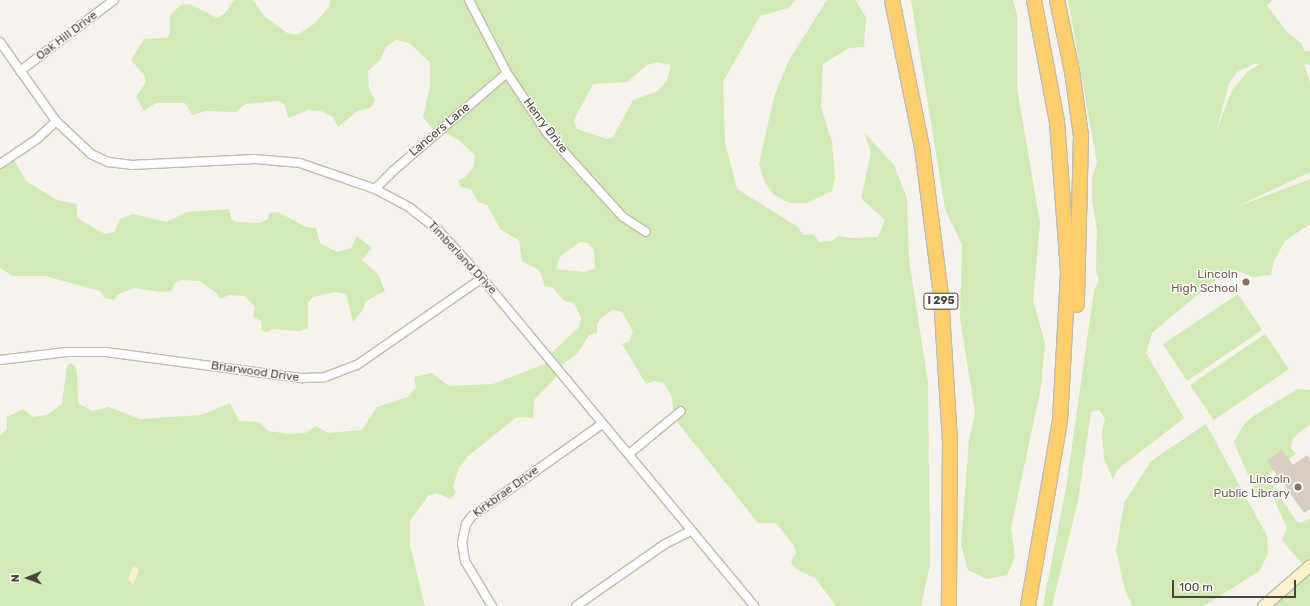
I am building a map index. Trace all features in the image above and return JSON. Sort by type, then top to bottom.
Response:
[{"type":"highway","name":"I 295","points":[[892,0],[922,147],[941,295],[950,443],[949,606]]},
{"type":"highway","points":[[1034,0],[1053,92],[1066,211],[1067,331],[1060,421]]},
{"type":"highway","points":[[1028,606],[1076,331],[1082,161],[1077,100],[1057,0]]},
{"type":"main road","points":[[1264,606],[1310,565]]},
{"type":"street","name":"Oak Hill Drive","points":[[20,71],[114,0]]},
{"type":"street","name":"Henry Drive","points":[[469,0],[507,73],[558,147],[623,217],[646,232]]},
{"type":"street","name":"Timberland Drive","points":[[0,42],[56,121],[91,154],[108,162],[130,166],[208,160],[278,160],[320,168],[376,189],[426,219],[482,278],[602,424],[629,454],[691,531]]},
{"type":"street","name":"Lancers Lane","points":[[376,189],[393,170],[507,73]]},
{"type":"street","points":[[0,164],[37,139],[56,121]]},
{"type":"street","name":"Briarwood Drive","points":[[0,360],[62,352],[106,352],[302,378],[325,377],[357,365],[482,278]]},
{"type":"street","points":[[629,454],[681,411]]},
{"type":"street","name":"Kirkbrae Drive","points":[[492,606],[465,562],[462,543],[466,524],[472,516],[602,424]]},
{"type":"street","points":[[576,606],[665,544],[691,531],[754,606]]},
{"type":"green space","points":[[234,0],[253,0],[264,16],[287,33],[297,35],[314,24],[329,7],[330,0],[796,0],[788,8],[760,16],[723,82],[725,142],[737,189],[798,227],[803,235],[814,234],[819,242],[832,241],[838,236],[851,238],[877,237],[885,220],[861,198],[871,153],[864,132],[894,165],[907,198],[909,259],[928,383],[930,565],[921,606],[836,606],[816,579],[795,568],[791,562],[796,552],[794,546],[776,523],[758,523],[674,418],[672,397],[664,383],[654,381],[646,384],[622,344],[629,341],[633,331],[622,312],[613,310],[602,317],[597,324],[597,333],[589,335],[577,354],[560,366],[549,355],[579,327],[581,318],[574,303],[564,301],[553,288],[545,286],[539,270],[522,261],[519,240],[501,230],[487,205],[478,202],[471,189],[461,187],[458,180],[464,178],[474,166],[475,155],[459,140],[441,131],[436,133],[423,117],[430,87],[430,62],[409,43],[396,40],[386,47],[380,60],[368,71],[369,88],[375,101],[370,108],[358,111],[338,127],[333,117],[321,111],[308,110],[288,118],[285,105],[278,101],[245,104],[236,112],[206,111],[192,115],[185,103],[156,103],[144,111],[136,97],[146,82],[144,75],[131,60],[144,39],[167,38],[170,33],[170,15],[181,5],[190,4],[217,18],[224,14]],"holes":[[[657,62],[671,65],[667,80],[658,91],[633,100],[613,137],[607,139],[577,129],[574,120],[593,84],[627,82],[647,65]],[[579,242],[588,243],[594,250],[595,268],[585,272],[556,269],[560,257]]]},
{"type":"green space","points":[[827,0],[855,0],[866,17],[864,47],[849,48],[823,64],[821,107],[832,142],[835,178],[832,191],[807,203],[790,203],[774,195],[764,181],[759,164],[774,97],[789,60]]},
{"type":"green space","points":[[911,0],[1013,0],[1017,15],[1017,88],[1040,223],[1033,300],[1045,343],[1041,387],[1011,528],[1015,557],[1007,575],[987,579],[968,570],[961,545],[969,440],[975,413],[960,318],[962,245],[945,209]]},
{"type":"green space","points":[[1068,0],[1272,0],[1267,6],[1289,34],[1301,43],[1305,51],[1310,51],[1310,65],[1304,64],[1310,82],[1310,172],[1236,207],[1310,179],[1310,224],[1285,241],[1274,261],[1271,275],[1254,277],[1235,270],[1219,277],[1152,333],[1146,353],[1184,418],[1117,470],[1113,479],[1104,459],[1102,433],[1105,418],[1099,410],[1091,412],[1078,501],[1052,606],[1043,606],[1066,488],[1094,291],[1099,279],[1096,272],[1097,230],[1092,199],[1092,176],[1097,163]],"holes":[[[1254,64],[1260,64],[1247,72],[1232,90],[1216,132],[1229,83],[1237,72]]]},
{"type":"green space","points":[[13,158],[26,181],[57,200],[77,204],[77,218],[105,234],[114,232],[120,219],[133,214],[166,222],[187,212],[229,209],[231,219],[236,222],[260,223],[268,219],[269,213],[278,212],[306,227],[316,228],[320,243],[337,252],[351,248],[357,236],[372,248],[362,260],[378,274],[385,291],[366,301],[363,310],[353,322],[346,294],[335,292],[313,297],[308,303],[308,328],[300,331],[272,329],[268,332],[262,331],[261,321],[253,317],[255,307],[245,296],[229,295],[220,299],[217,293],[199,281],[182,280],[175,283],[171,291],[161,292],[134,288],[117,295],[114,300],[105,298],[100,291],[45,276],[13,276],[0,268],[0,167]]},
{"type":"green space","points":[[1238,294],[1262,330],[1187,381],[1163,344]]},
{"type":"green space","points":[[1265,334],[1289,369],[1214,420],[1190,385]]},
{"type":"green space","points":[[552,361],[561,372],[534,400],[533,418],[517,417],[468,456],[459,468],[453,486],[456,493],[450,499],[437,493],[428,496],[410,521],[410,545],[425,606],[0,606],[0,436],[7,429],[7,417],[23,409],[33,417],[47,415],[62,404],[67,365],[71,363],[75,366],[77,372],[78,403],[92,411],[109,407],[140,419],[201,415],[230,403],[239,421],[259,422],[268,431],[290,434],[305,433],[316,426],[328,433],[362,430],[377,407],[408,397],[416,387],[414,377],[432,373],[449,386],[493,384]]},
{"type":"green space","points":[[1298,389],[1310,390],[1310,424],[1293,438],[1291,448],[1296,454],[1269,473],[1268,478],[1296,521],[1301,523],[1310,518],[1310,606],[1267,606],[1307,570],[1282,540],[1287,528],[1273,497],[1255,492],[1234,442],[1244,424],[1253,416]]},
{"type":"green space","points":[[1206,424],[1267,536],[1268,554],[1259,571],[1204,606],[1133,606],[1126,593],[1116,551],[1124,503],[1151,461]]},
{"type":"sand","points":[[134,565],[139,570],[133,585],[128,579]]},
{"type":"building","name":"Lincoln Public Library","points":[[1282,450],[1293,465],[1307,455],[1310,458],[1310,509],[1304,513],[1267,461]]},
{"type":"place","name":"Lincoln High School","points":[[1246,282]]},
{"type":"place","name":"Lincoln Public Library","points":[[1298,487]]}]
